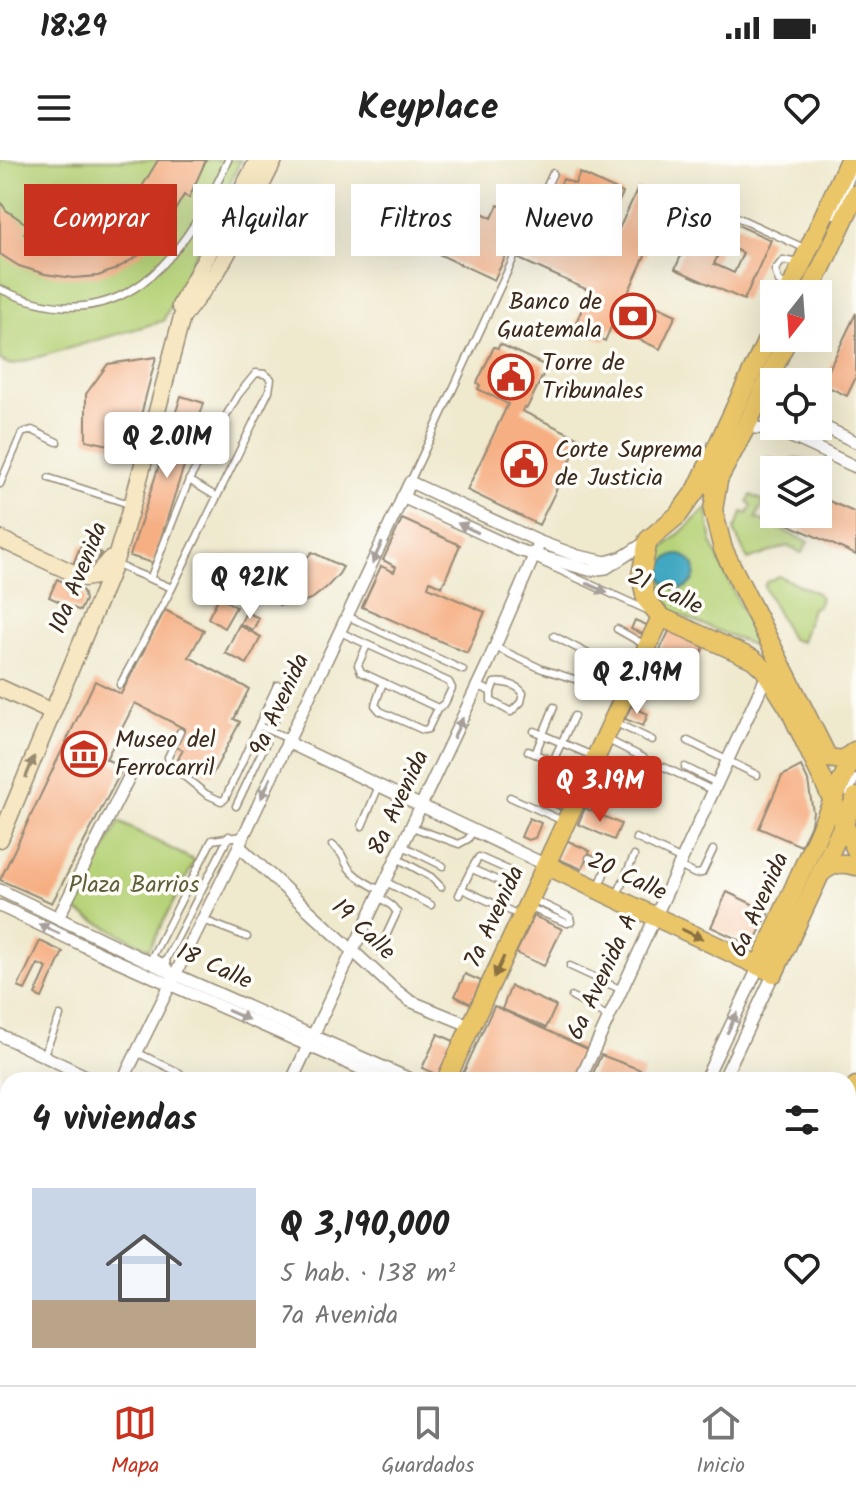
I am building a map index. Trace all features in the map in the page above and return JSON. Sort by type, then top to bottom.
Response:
[{"type":"main road","name":"10a Avenida","points":[[79,576],[92,578],[106,566],[173,326],[182,302],[217,242],[258,160]]},
{"type":"main road","name":"10a Avenida","points":[[0,839],[5,811],[52,712],[114,564],[182,317],[216,273],[274,160]]},
{"type":"main road","points":[[799,280],[804,257],[849,160]]},
{"type":"main road","points":[[803,280],[856,194]]},
{"type":"main road","points":[[646,549],[691,516],[718,481],[764,352]]},
{"type":"main road","points":[[661,617],[646,599],[642,587],[646,549],[689,502],[733,433],[766,398],[783,352]]},
{"type":"main road","name":"21 Calle","points":[[718,481],[713,510],[718,536],[765,637],[782,663],[828,758],[843,760],[856,750]]},
{"type":"main road","points":[[0,539],[79,576],[90,592],[85,629]]},
{"type":"main road","name":"21 Calle","points":[[661,617],[753,659],[767,675],[790,710],[856,850]]},
{"type":"main road","name":"7a Avenida","points":[[450,1072],[661,617]]},
{"type":"main road","points":[[765,637],[790,710]]},
{"type":"main road","points":[[0,688],[52,712]]},
{"type":"main road","name":"6a Avenida","points":[[766,969],[839,813],[854,789],[856,750]]},
{"type":"main road","name":"6a Avenida","points":[[766,969],[820,874],[839,813],[854,789]]},
{"type":"main road","points":[[820,874],[839,863],[856,866]]},
{"type":"main road","name":"20 Calle","points":[[546,865],[766,969]]},
{"type":"street","points":[[733,433],[766,429],[856,467]]},
{"type":"street","points":[[832,431],[856,442]]},
{"type":"street","name":"9a Avenida","points":[[127,1072],[241,841],[410,482]]},
{"type":"street","name":"21 Calle","points":[[410,482],[540,542],[591,560],[606,562],[646,549]]},
{"type":"street","name":"21 Calle","points":[[402,497],[534,557],[597,571],[623,557]]},
{"type":"street","name":"8a Avenida","points":[[296,1072],[478,685],[540,542]]},
{"type":"street","name":"6a Avenida A","points":[[584,1072],[767,675]]},
{"type":"street","name":"20 Calle","points":[[288,740],[546,865]]},
{"type":"street","points":[[58,918],[129,777]]},
{"type":"street","name":"19 Calle","points":[[241,841],[392,987],[410,1001],[471,1026]]},
{"type":"street","name":"18 Calle","points":[[0,890],[171,979]]},
{"type":"street","name":"18 Calle","points":[[0,906],[392,1072]]},
{"type":"street","name":"6a Avenida","points":[[709,1072],[766,969]]},
{"type":"street","name":"6a Avenida","points":[[726,1072],[766,969]]},
{"type":"street","points":[[0,1035],[77,1072]]},
{"type":"street","name":"18 Calle","points":[[311,1040],[371,1072]]},
{"type":"lane","points":[[0,289],[52,306],[80,306],[129,294],[154,276],[191,230],[228,160]]},
{"type":"lane","points":[[802,280],[856,167]]},
{"type":"lane","name":"9a Avenida","points":[[410,482],[553,173]]},
{"type":"lane","points":[[740,222],[804,257]]},
{"type":"lane","points":[[733,433],[770,352]]},
{"type":"lane","points":[[120,685],[172,588],[269,391],[271,379],[265,374],[256,373],[238,395],[189,480],[150,579]]},
{"type":"lane","points":[[0,484],[22,433],[32,430],[57,442]]},
{"type":"lane","points":[[49,478],[126,503]]},
{"type":"lane","points":[[189,480],[217,497]]},
{"type":"lane","name":"21 Calle","points":[[534,557],[661,617]]},
{"type":"lane","points":[[114,564],[172,588]]},
{"type":"lane","points":[[347,616],[463,670]]},
{"type":"lane","points":[[617,629],[647,646]]},
{"type":"lane","points":[[340,632],[449,682],[452,688],[428,729],[423,730],[380,711],[375,700],[383,682]]},
{"type":"lane","points":[[554,636],[635,673],[688,691]]},
{"type":"lane","points":[[367,645],[359,669],[438,708]]},
{"type":"lane","points":[[495,647],[542,669],[625,695]]},
{"type":"lane","points":[[502,681],[523,693],[521,702],[511,712],[491,701],[491,692],[494,683],[502,681]]},
{"type":"lane","points":[[180,732],[168,757],[169,764],[218,801],[225,799],[277,685],[286,686],[289,690],[274,722],[261,723]]},
{"type":"lane","points":[[478,685],[491,692]]},
{"type":"lane","points":[[554,707],[543,735],[531,752],[587,776]]},
{"type":"lane","points":[[553,761],[574,716]]},
{"type":"lane","points":[[613,721],[652,740]]},
{"type":"lane","points":[[261,723],[288,740]]},
{"type":"lane","points":[[534,731],[596,757]]},
{"type":"lane","points":[[236,806],[266,743],[256,734]]},
{"type":"lane","points":[[604,739],[644,758]]},
{"type":"lane","points":[[688,741],[757,775]]},
{"type":"lane","points":[[664,767],[716,787]]},
{"type":"lane","points":[[685,767],[716,787]]},
{"type":"lane","points":[[362,826],[379,786]]},
{"type":"lane","points":[[510,797],[566,822]]},
{"type":"lane","points":[[412,827],[459,844],[468,839],[473,831]]},
{"type":"lane","points":[[171,979],[165,963],[152,957],[153,954],[212,840],[229,836],[241,841]]},
{"type":"lane","points":[[165,963],[229,836]]},
{"type":"lane","points":[[636,838],[695,874],[702,873],[713,850]]},
{"type":"lane","points":[[332,845],[345,855],[347,865],[356,876],[382,890],[431,905]]},
{"type":"lane","points":[[403,846],[443,866]]},
{"type":"lane","points":[[615,898],[634,856]]},
{"type":"lane","points":[[472,869],[508,885],[515,873],[479,857],[472,869],[460,892],[526,907],[570,917],[571,922],[526,907]]},
{"type":"lane","points":[[397,858],[431,877],[441,887]]},
{"type":"lane","points":[[589,858],[605,865],[597,889]]},
{"type":"lane","points":[[379,951],[397,912],[382,890]]},
{"type":"lane","points":[[201,919],[247,937]]},
{"type":"lane","points":[[570,966],[622,990]]},
{"type":"lane","points":[[572,997],[609,1017]]},
{"type":"lane","points":[[43,1056],[60,1016]]},
{"type":"lane","points":[[136,1052],[178,1072]]},
{"type":"green space","points":[[0,160],[241,160],[229,184],[193,184],[194,256],[163,321],[11,365],[0,360]]},
{"type":"green space","points":[[751,495],[760,499],[756,518],[760,520],[760,528],[778,528],[808,542],[802,553],[787,546],[748,560],[734,531],[743,512],[748,514],[752,505],[748,502]]},
{"type":"green space","points":[[707,508],[712,544],[759,648],[663,608],[651,589],[650,569],[656,555]]},
{"type":"green space","points":[[779,576],[817,593],[821,598],[818,606],[812,608],[801,642],[791,639],[764,587],[766,582]]},
{"type":"green space","name":"Plaza Barrios","points":[[119,822],[195,861],[149,949],[74,910]]},
{"type":"water","points":[[678,555],[690,560],[695,572],[690,584],[678,589],[666,584],[661,572],[666,560]]},
{"type":"building","points":[[158,160],[206,160],[189,198],[184,195],[177,207],[177,184],[144,184]]},
{"type":"building","points":[[580,173],[604,184],[575,184]]},
{"type":"building","points":[[638,188],[638,256],[645,256],[628,293],[676,315],[660,349],[611,327],[605,341],[574,327],[590,291],[517,258],[622,256],[622,222]]},
{"type":"building","points":[[0,201],[6,210],[24,222],[24,256],[138,256],[98,276],[73,278],[19,266],[0,254]]},
{"type":"building","points":[[496,209],[496,256],[506,256],[494,280],[443,256],[480,256],[480,212],[492,218]]},
{"type":"building","points":[[740,226],[771,240],[744,300],[675,269],[681,256],[718,256],[714,264],[734,273],[743,253],[740,252]]},
{"type":"building","points":[[856,313],[856,377],[847,396],[832,389],[830,368]]},
{"type":"building","name":"Corte Suprema de Justicia","points":[[500,344],[544,365],[542,369],[545,371],[527,408],[524,407],[522,411],[581,439],[539,525],[467,490],[508,404],[478,389],[480,385],[477,383],[494,347],[498,348]]},
{"type":"building","points":[[156,357],[132,450],[86,440],[86,394],[108,364]]},
{"type":"building","points":[[181,396],[204,403],[153,563],[130,556]]},
{"type":"building","points":[[832,502],[856,513],[856,555],[797,528],[832,528]]},
{"type":"building","points":[[402,519],[460,545],[442,587],[430,581],[428,587],[485,612],[467,653],[362,607],[381,566],[394,572],[396,567],[383,560]]},
{"type":"building","points":[[81,545],[101,553],[95,567],[91,569],[74,562]]},
{"type":"building","points":[[312,552],[343,567],[339,574],[313,598],[297,604],[279,605],[278,572],[297,568]]},
{"type":"building","points":[[57,579],[83,591],[85,600],[80,611],[49,597]]},
{"type":"building","points":[[219,597],[236,607],[224,628],[208,618]]},
{"type":"building","name":"Museo del Ferrocarril","points":[[165,610],[204,630],[189,657],[249,689],[234,719],[240,722],[212,775],[178,759],[183,750],[176,747],[185,729],[135,703],[106,759],[123,768],[52,903],[0,880],[95,681],[121,694]]},
{"type":"building","points":[[246,612],[259,618],[253,630],[240,624]]},
{"type":"building","points":[[635,620],[649,626],[645,635],[631,629]]},
{"type":"building","points":[[239,625],[261,637],[247,664],[225,653]]},
{"type":"building","points":[[670,629],[705,645],[693,670],[658,654]]},
{"type":"building","points":[[631,706],[648,714],[643,726],[625,719]]},
{"type":"building","points":[[801,766],[808,781],[813,812],[801,846],[759,828],[782,776]]},
{"type":"building","points":[[554,779],[572,787],[561,810],[543,802]]},
{"type":"building","points":[[585,808],[621,824],[614,840],[578,824]]},
{"type":"building","points":[[529,818],[541,823],[535,838],[528,840],[521,837]]},
{"type":"building","points":[[566,840],[590,851],[582,869],[558,859]]},
{"type":"building","points":[[727,892],[769,912],[752,946],[711,927]]},
{"type":"building","points":[[534,916],[562,929],[544,966],[516,953]]},
{"type":"building","points":[[40,941],[63,952],[42,998],[35,995],[47,968],[38,964],[25,990],[18,987]]},
{"type":"building","points":[[465,974],[481,981],[471,1004],[455,996]]},
{"type":"building","points":[[511,986],[556,1006],[546,1028],[502,1009]]},
{"type":"building","points":[[494,1006],[594,1052],[585,1072],[464,1072]]},
{"type":"building","points":[[438,1034],[456,1042],[442,1072],[422,1068]]},
{"type":"building","points":[[601,1055],[644,1071],[644,1072],[594,1072]]},
{"type":"place","name":"Banco de Guatemala","points":[[633,316]]},
{"type":"place","name":"Torre de Tribunales","points":[[511,377]]},
{"type":"place","name":"Corte Suprema de Justicia","points":[[524,464]]},
{"type":"place","name":"Museo del Ferrocarril","points":[[84,754]]}]
